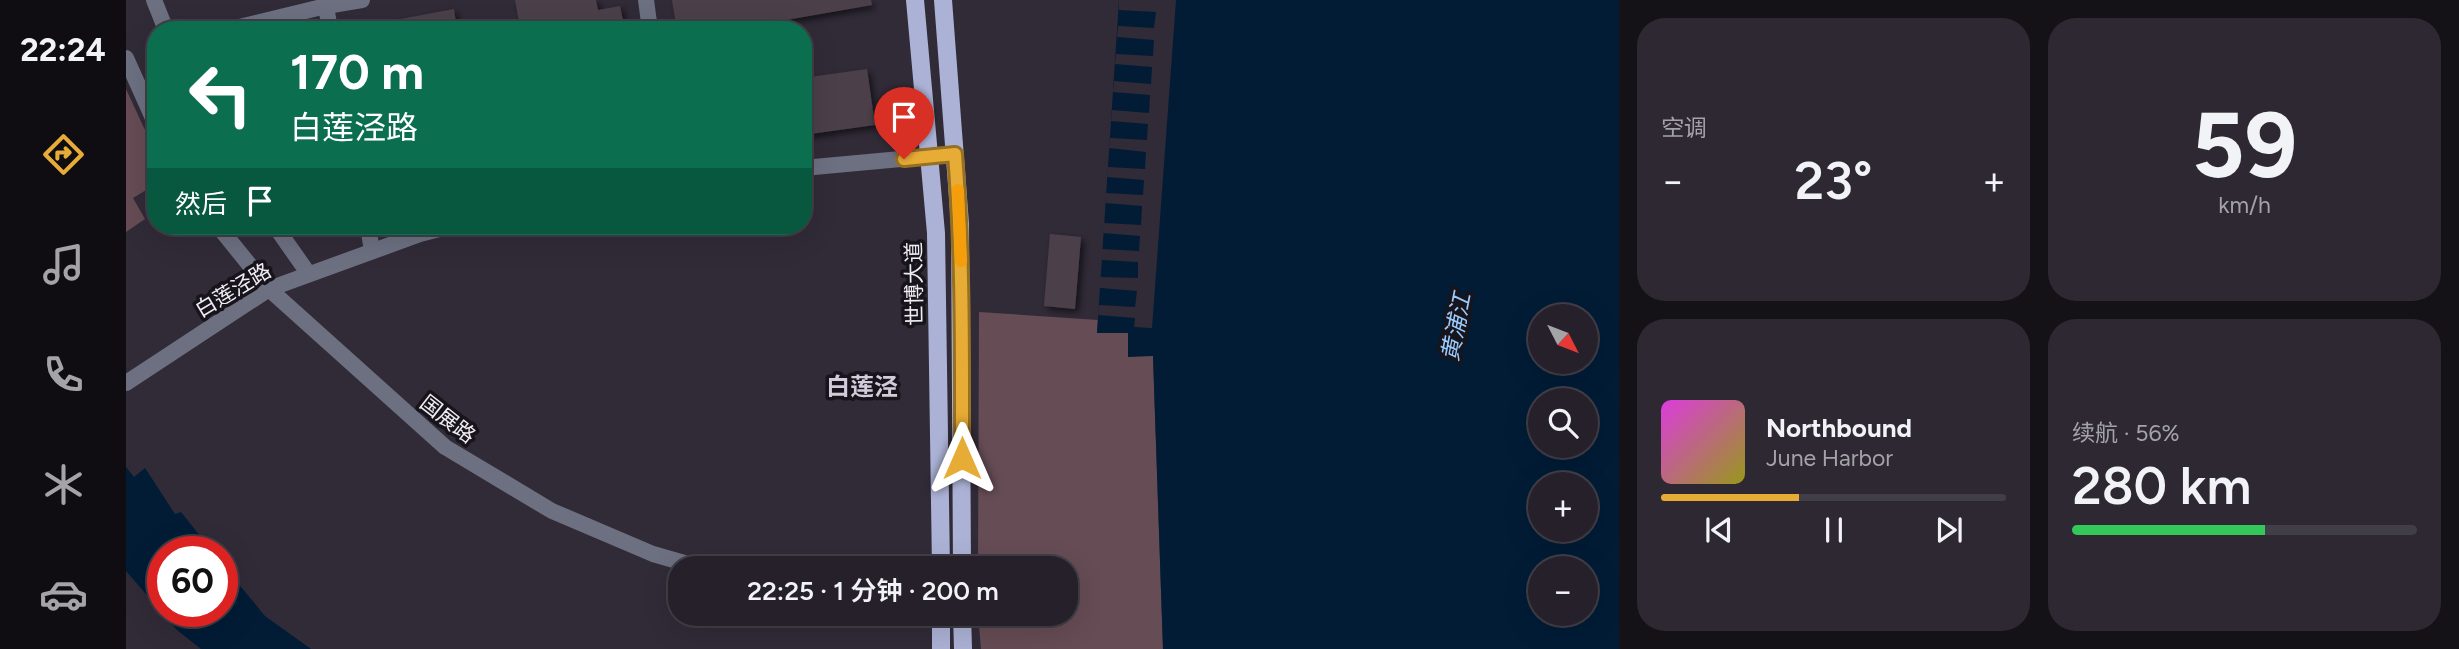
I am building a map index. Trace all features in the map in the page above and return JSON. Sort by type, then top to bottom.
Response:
[{"type":"main road","name":"世博大道","points":[[915,0],[936,233],[941,556]]},
{"type":"main road","points":[[943,0],[960,224],[962,556]]},
{"type":"main road","points":[[941,626],[941,649]]},
{"type":"main road","points":[[962,626],[963,649]]},
{"type":"street","points":[[154,0],[162,21]]},
{"type":"street","points":[[260,21],[325,3],[362,0]]},
{"type":"street","points":[[646,0],[649,21]]},
{"type":"street","points":[[325,3],[328,21]]},
{"type":"street","points":[[126,58],[147,105]]},
{"type":"street","points":[[812,167],[955,154]]},
{"type":"street","name":"国展路","points":[[225,235],[269,289],[445,447],[552,511],[668,558]]},
{"type":"street","points":[[281,235],[308,273]]},
{"type":"street","points":[[369,235],[372,251]]},
{"type":"street","name":"白莲泾路","points":[[126,383],[269,289],[308,273],[423,235]]},
{"type":"shaded area","points":[[126,89],[147,132],[147,189],[133,198],[145,219],[126,232]]},
{"type":"shaded area","points":[[979,312],[1098,320],[1097,333],[1129,333],[1153,356],[1163,649],[981,649],[979,626],[1078,626],[1078,556],[978,556]]},
{"type":"water","name":"黄浦江","points":[[1119,0],[1619,0],[1619,649],[1163,649],[1153,356],[1128,357],[1128,333],[1097,333]]},
{"type":"water","points":[[126,467],[134,477],[145,468],[175,514],[181,512],[200,536],[147,536],[147,595],[126,571]]},
{"type":"water","points":[[238,583],[265,616],[311,649],[201,649],[174,627],[238,627]]},
{"type":"pier","points":[[1119,0],[1176,0],[1152,328],[1134,327],[1135,318],[1098,315],[1099,305],[1135,307],[1137,291],[1100,288],[1100,277],[1138,278],[1138,262],[1102,260],[1102,249],[1139,251],[1140,236],[1103,233],[1104,223],[1141,225],[1142,206],[1105,203],[1106,193],[1143,195],[1144,180],[1107,177],[1108,167],[1145,169],[1146,152],[1109,148],[1110,138],[1147,140],[1148,124],[1111,121],[1112,110],[1149,113],[1150,95],[1113,92],[1114,81],[1151,84],[1152,67],[1115,64],[1116,54],[1153,56],[1154,40],[1117,37],[1118,26],[1154,28],[1156,12],[1119,10]]},
{"type":"building","points":[[515,0],[596,0],[598,10],[620,6],[623,21],[562,19],[519,21]]},
{"type":"building","points":[[672,0],[871,0],[872,5],[780,21],[676,21]]},
{"type":"building","points":[[454,9],[456,21],[390,21]]},
{"type":"building","points":[[867,69],[875,125],[812,134],[812,77]]},
{"type":"building","points":[[1050,234],[1081,237],[1075,309],[1044,306]]},
{"type":"slow traffic","points":[[958,190],[961,261]]},
{"type":"district","name":"白莲泾","points":[[862,386]]},
{"type":"route","points":[[904,159],[955,154],[962,296],[962,458]]}]
